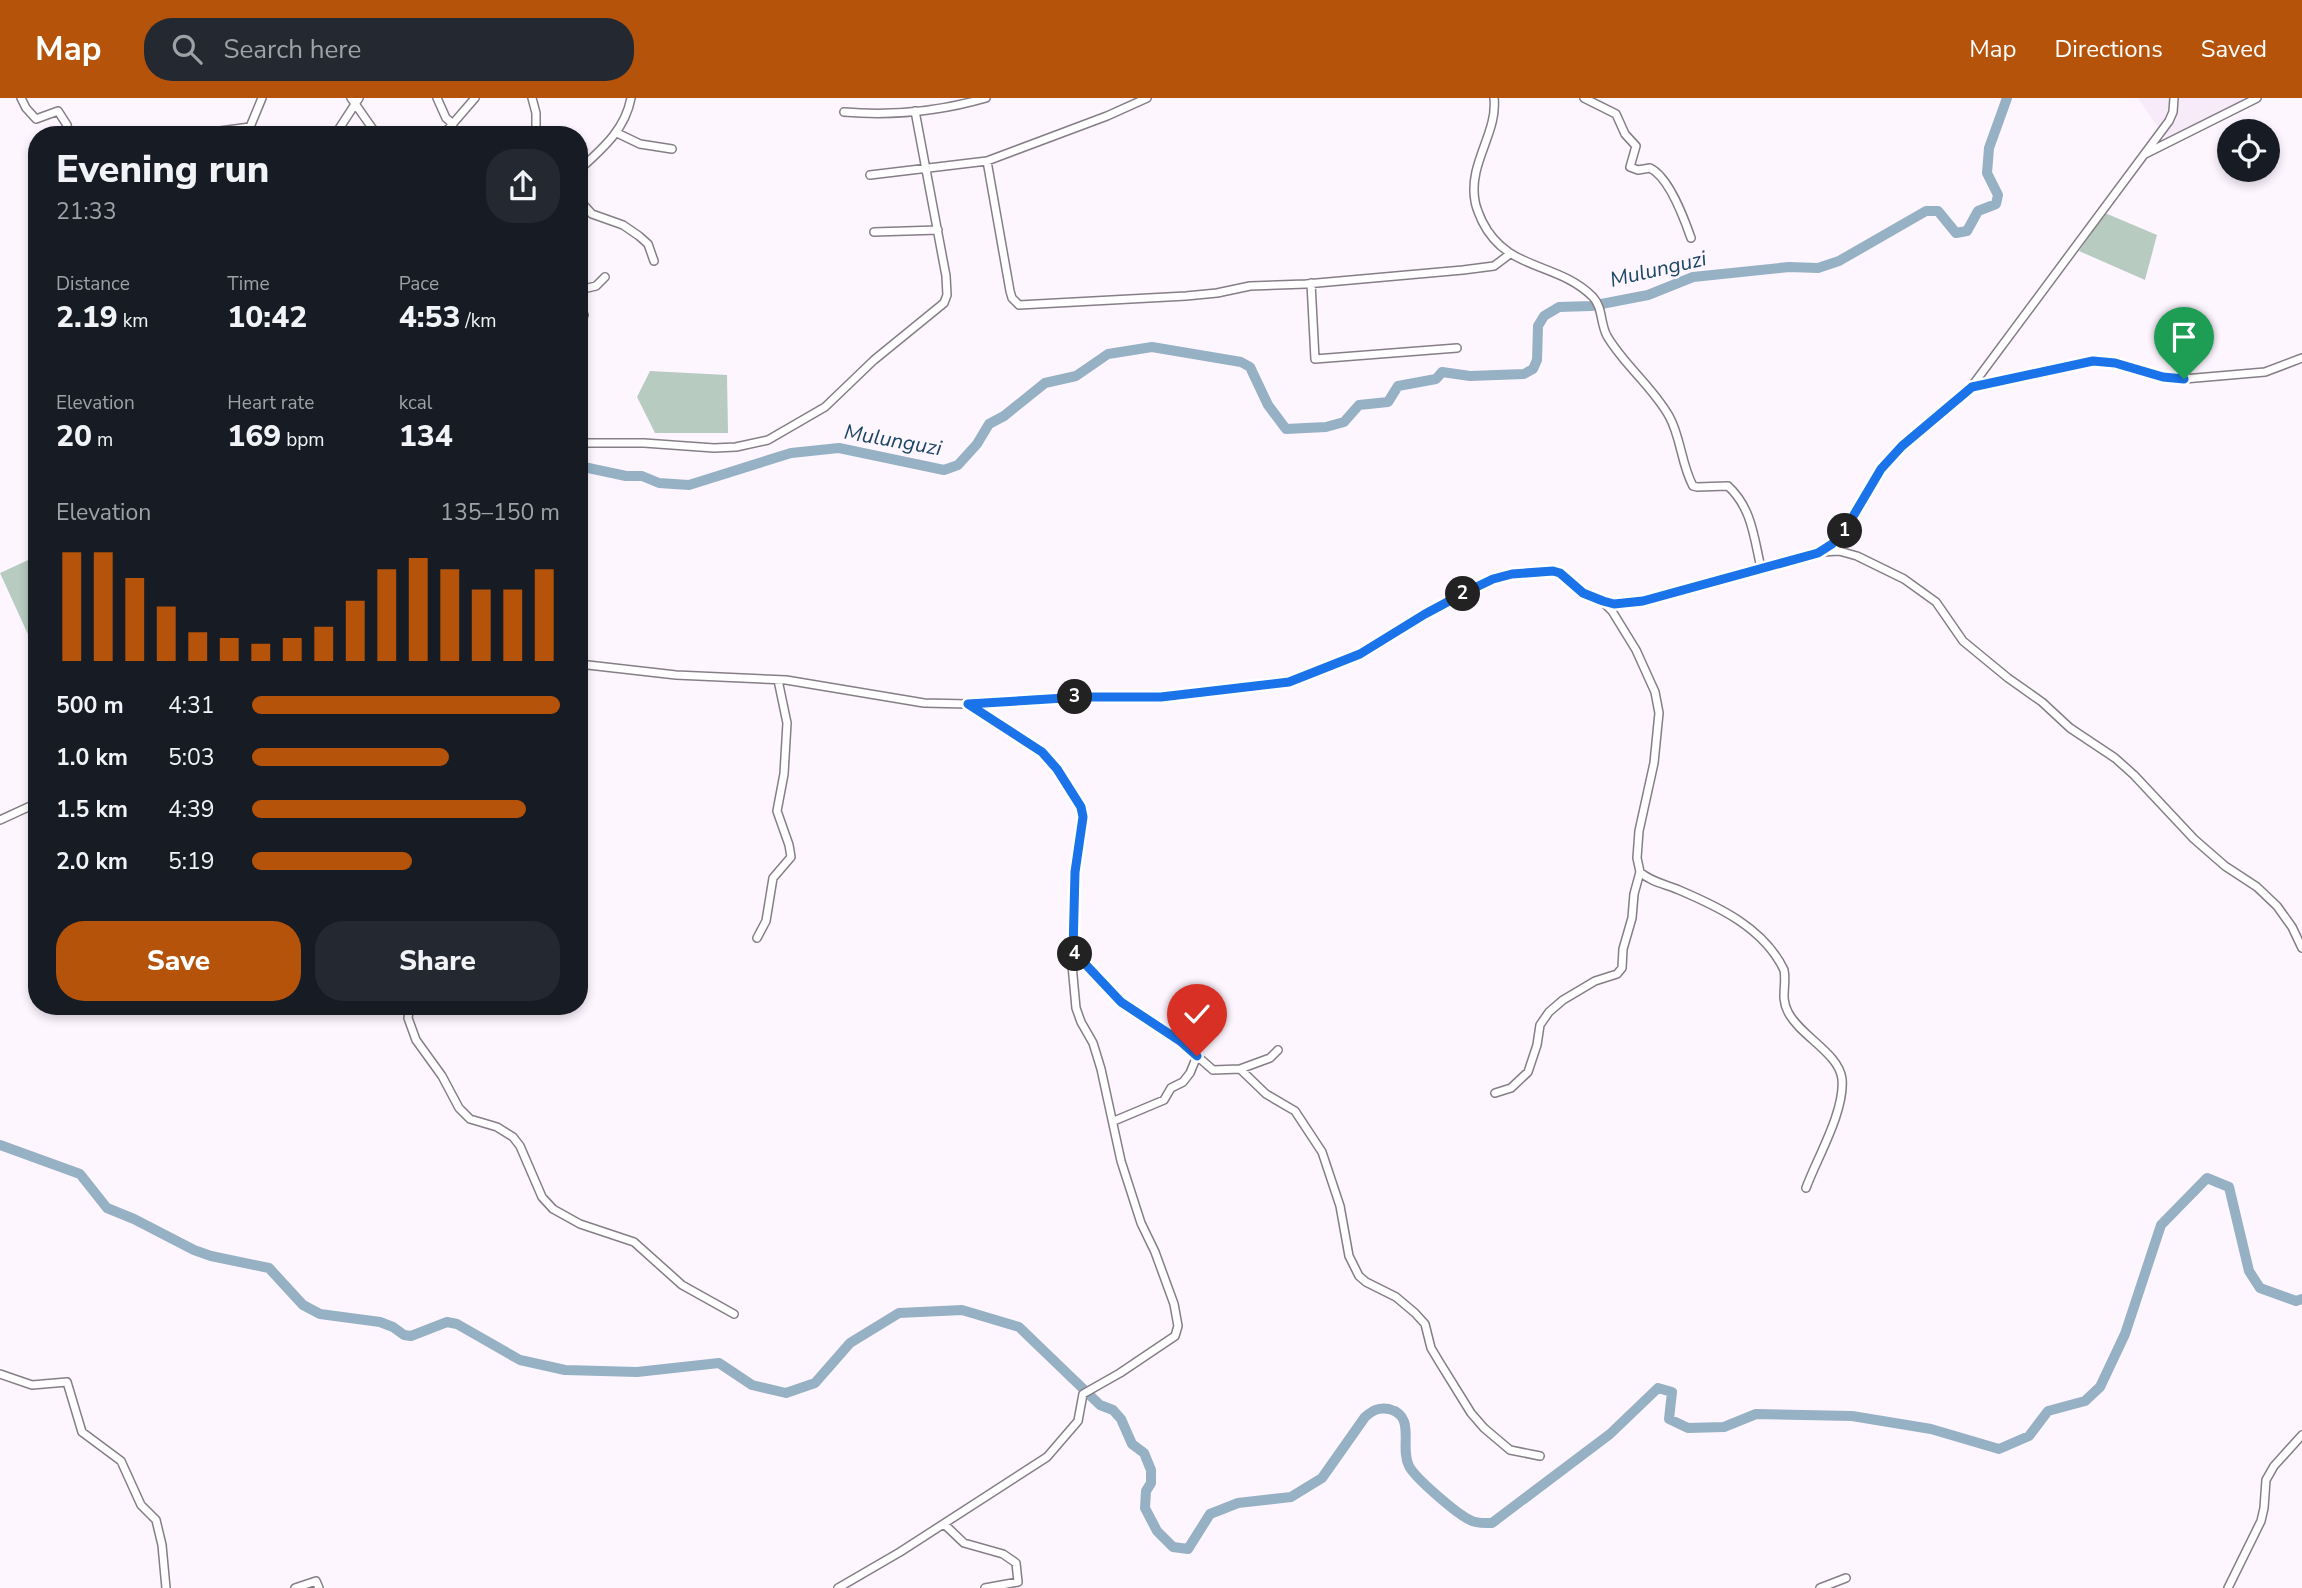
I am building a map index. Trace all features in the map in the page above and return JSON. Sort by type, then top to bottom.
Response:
[{"type":"street","points":[[21,98],[36,119],[58,111],[67,126]]},
{"type":"street","points":[[250,126],[262,98]]},
{"type":"street","points":[[437,98],[446,118],[453,124],[475,98]]},
{"type":"street","points":[[532,98],[536,126]]},
{"type":"street","points":[[588,161],[617,133],[628,113],[631,98]]},
{"type":"street","points":[[844,112],[867,114],[915,111],[955,106],[986,98]]},
{"type":"street","points":[[870,175],[987,161],[1147,98]]},
{"type":"street","points":[[1494,98],[1488,133],[1476,167],[1473,185],[1475,202],[1488,232],[1510,254],[1578,285],[1599,305],[1605,334],[1661,402],[1671,419],[1693,486],[1728,486],[1743,505],[1753,528],[1761,568]]},
{"type":"street","points":[[1584,98],[1616,114],[1625,134],[1636,146],[1630,167],[1638,170],[1650,168],[1657,173],[1675,199],[1691,238]]},
{"type":"street","points":[[1818,553],[1842,535],[1881,469],[1902,446],[1972,387],[2169,121],[2174,98]]},
{"type":"street","points":[[2143,155],[2257,98]]},
{"type":"street","points":[[340,126],[355,100],[371,126]]},
{"type":"street","points":[[588,443],[644,443],[714,448],[736,447],[768,440],[825,407],[874,360],[944,303],[948,290],[915,111]]},
{"type":"street","points":[[617,133],[640,144],[672,149]]},
{"type":"street","points":[[987,161],[1006,273],[1013,298],[1018,305],[1186,296],[1250,286],[1311,284],[1494,266],[1510,254]]},
{"type":"street","points":[[588,210],[623,225],[639,236],[648,244],[654,261]]},
{"type":"street","points":[[874,232],[938,230]]},
{"type":"street","points":[[588,288],[597,286],[605,277]]},
{"type":"street","points":[[1311,284],[1315,359],[1457,348]]},
{"type":"street","points":[[1972,387],[2093,361],[2115,363],[2163,377],[2184,379],[2265,372],[2302,358]]},
{"type":"street","points":[[588,665],[676,675],[778,680],[915,702],[968,704],[1081,697],[1161,697],[1289,682],[1360,654],[1468,591],[1493,579],[1512,574],[1544,571],[1560,573],[1583,593],[1614,604],[1643,601],[1818,553],[1839,551],[1857,556],[1904,579],[1936,602],[1963,641],[2042,702],[2070,728],[2125,766],[2181,827],[2217,859],[2243,876],[2272,901],[2286,917],[2302,948]]},
{"type":"street","points":[[1495,1093],[1511,1088],[1528,1072],[1540,1025],[1549,1012],[1563,1000],[1595,981],[1617,974],[1622,968],[1623,948],[1632,918],[1634,894],[1640,872],[1637,858],[1639,831],[1654,762],[1659,713],[1655,692],[1636,650],[1603,601]]},
{"type":"street","points":[[757,938],[766,921],[771,882],[791,857],[777,811],[784,774],[787,723],[778,680]]},
{"type":"street","points":[[838,1588],[900,1552],[1047,1457],[1079,1419],[1083,1394],[1175,1336],[1178,1331],[1174,1304],[1141,1223],[1126,1177],[1093,1043],[1077,1010],[1073,951],[1075,872],[1083,817],[1081,807],[1057,769],[1042,752],[968,704]]},
{"type":"street","points":[[0,820],[28,807]]},
{"type":"street","points":[[1640,872],[1650,880],[1676,888],[1711,905],[1753,930],[1784,970],[1783,1002],[1790,1017],[1838,1068],[1842,1082],[1837,1111],[1806,1188]]},
{"type":"street","points":[[1073,951],[1121,1002],[1180,1041],[1215,1070],[1240,1069],[1270,1058],[1278,1050]]},
{"type":"street","points":[[408,1015],[416,1040],[442,1076],[459,1108],[470,1119],[497,1127],[517,1141],[542,1196],[553,1209],[568,1219],[634,1242],[682,1285],[734,1314]]},
{"type":"street","points":[[1114,1121],[1164,1100],[1171,1088],[1183,1082],[1190,1073],[1197,1056]]},
{"type":"street","points":[[1240,1069],[1266,1094],[1295,1111],[1322,1152],[1340,1206],[1349,1256],[1359,1276],[1396,1297],[1415,1313],[1424,1324],[1431,1348],[1440,1363],[1471,1413],[1485,1428],[1510,1450],[1540,1456]]},
{"type":"street","points":[[0,1374],[32,1385],[68,1382],[82,1432],[121,1461],[141,1505],[156,1520],[162,1545],[166,1588]]},
{"type":"street","points":[[2228,1588],[2261,1521],[2266,1480],[2274,1466],[2302,1435]]},
{"type":"street","points":[[944,1524],[959,1541],[1003,1553],[1016,1563],[1018,1582],[985,1588]]},
{"type":"street","points":[[1820,1588],[1846,1578]]},
{"type":"street","points":[[295,1588],[316,1581],[319,1588]]},
{"type":"shaded area","points":[[2138,98],[2242,98],[2245,102],[2167,141]]},
{"type":"green space","points":[[2105,213],[2157,235],[2145,280],[2079,251]]},
{"type":"green space","points":[[650,371],[727,375],[728,433],[655,433],[637,397]]},
{"type":"green space","points":[[28,560],[28,634],[0,573]]},
{"type":"waterway","name":"Mulunguzi","points":[[588,468],[626,476],[642,476],[659,483],[689,485],[791,453],[839,448],[944,470],[958,465],[977,444],[989,424],[1004,416],[1045,383],[1076,376],[1108,354],[1152,347],[1241,362],[1250,367],[1268,405],[1286,429],[1326,427],[1344,422],[1359,405],[1388,402],[1398,386],[1436,379],[1442,372],[1470,376],[1524,374],[1533,369],[1537,360],[1538,326],[1544,316],[1559,307],[1591,306],[1648,295],[1693,277],[1789,267],[1818,268],[1839,261],[1926,211],[1938,211],[1956,233],[1967,231],[1978,211],[1996,204],[1998,195],[1987,173],[1989,148],[2007,98]]},
{"type":"waterway","points":[[0,1145],[80,1174],[107,1208],[194,1250],[269,1268],[303,1305],[320,1314],[380,1322],[411,1336],[447,1322],[457,1324],[520,1360],[565,1370],[637,1372],[719,1363],[752,1385],[786,1393],[815,1383],[850,1343],[899,1313],[962,1310],[1019,1327],[1100,1405],[1113,1410],[1121,1419],[1132,1444],[1144,1453],[1151,1470],[1145,1508],[1157,1531],[1173,1547],[1188,1549],[1210,1514],[1238,1503],[1291,1497],[1322,1478],[1365,1417],[1382,1408],[1389,1409],[1403,1418],[1406,1458],[1413,1472],[1456,1511],[1481,1523],[1492,1523],[1610,1434],[1658,1388],[1672,1392],[1669,1419],[1688,1428],[1724,1427],[1756,1414],[1852,1416],[1931,1429],[1999,1449],[2029,1436],[2048,1411],[2085,1401],[2100,1387],[2125,1334],[2161,1225],[2207,1178],[2229,1187],[2249,1271],[2260,1288],[2296,1301],[2302,1299]]},
{"type":"route","points":[[1197,1056],[1180,1041],[1121,1002],[1073,951],[1075,872],[1083,817],[1081,807],[1057,769],[1042,752],[968,704],[1044,698],[1161,697],[1282,684],[1360,654],[1425,614],[1504,575],[1553,571],[1560,573],[1583,593],[1603,601],[1628,604],[1643,601],[1818,553],[1832,544],[1848,527],[1881,469],[1902,446],[1972,387],[2093,361],[2115,363],[2163,377],[2184,379]]}]
